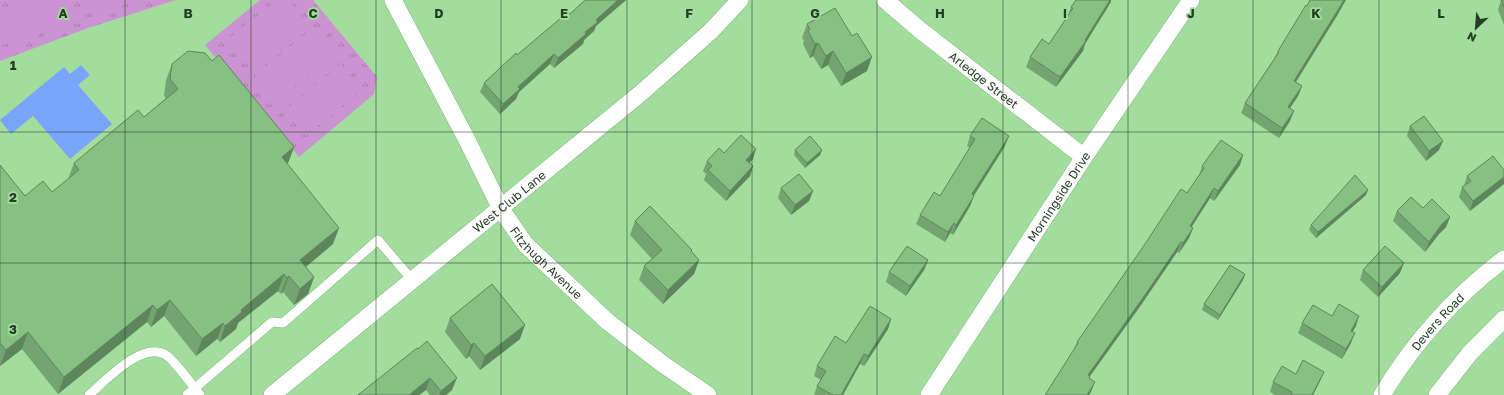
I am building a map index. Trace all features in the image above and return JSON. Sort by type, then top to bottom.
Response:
[{"type":"street","name":"Fitzhugh Avenue","points":[[393,0],[466,138],[501,209],[525,244],[608,322],[651,356],[708,395]]},
{"type":"street","name":"West Club Lane","points":[[272,395],[412,282],[641,93],[711,31],[740,0]]},
{"type":"street","name":"Arledge Street","points":[[885,0],[927,35],[1084,157]]},
{"type":"street","name":"Morningside Drive","points":[[928,395],[1084,157],[1191,0]]},
{"type":"street","name":"Devers Road","points":[[1382,395],[1393,377],[1436,322],[1470,287],[1504,259]]},
{"type":"street","points":[[1437,395],[1470,353],[1504,319]]},
{"type":"lane","points":[[187,395],[198,392],[272,322],[283,323],[378,240],[412,282]]},
{"type":"lane","points":[[89,395],[133,358],[150,352],[159,352],[169,358],[198,392]]},
{"type":"green space","points":[[0,0],[176,0],[88,28],[0,61]]},
{"type":"green space","points":[[33,0],[58,0],[66,24],[0,46],[0,11]]},
{"type":"green space","points":[[96,0],[138,0],[101,13]]},
{"type":"green space","points":[[260,0],[313,0],[377,77],[374,94],[299,157],[205,45]]},
{"type":"green space","points":[[277,0],[288,0],[305,20],[249,66],[227,40]]},
{"type":"green space","points":[[312,29],[333,55],[277,101],[255,75]]},
{"type":"green space","points":[[341,64],[362,90],[306,136],[285,110]]},
{"type":"water","points":[[81,65],[90,75],[78,85],[112,124],[70,159],[33,116],[11,134],[0,120],[64,67],[70,74]]},
{"type":"building","points":[[585,0],[618,0],[596,20],[598,22],[585,32],[586,34],[558,58],[554,54],[518,87],[520,89],[503,104],[484,83],[516,53],[517,55],[568,12],[570,14]]},
{"type":"building","points":[[1076,0],[1110,0],[1085,40],[1086,41],[1060,77],[1030,57],[1042,39],[1049,44],[1073,8],[1071,7]]},
{"type":"building","points":[[1310,0],[1344,0],[1294,81],[1302,86],[1288,107],[1294,111],[1282,128],[1245,103],[1279,52],[1278,51]]},
{"type":"building","points":[[1501,0],[1504,0],[1504,7]]},
{"type":"building","points":[[835,8],[852,36],[857,33],[872,57],[846,73],[833,51],[826,56],[818,43],[815,44],[808,31],[810,29],[807,24]]},
{"type":"building","points":[[188,51],[205,53],[212,61],[219,55],[294,147],[282,157],[339,228],[300,260],[314,277],[300,289],[289,276],[287,278],[284,274],[241,310],[242,312],[225,326],[223,323],[202,339],[170,300],[157,310],[153,305],[64,377],[28,332],[6,350],[0,343],[0,165],[25,196],[43,181],[52,192],[79,170],[74,163],[138,110],[144,117],[178,89],[170,79],[172,64]]},
{"type":"building","points":[[1424,116],[1443,141],[1429,151],[1410,126]]},
{"type":"building","points":[[982,118],[1009,136],[972,194],[974,196],[956,225],[954,223],[948,232],[920,215],[934,192],[940,196],[975,139],[970,136]]},
{"type":"building","points":[[741,135],[756,149],[746,160],[753,166],[730,191],[708,170],[712,166],[707,161],[719,148],[724,153]]},
{"type":"building","points":[[810,136],[822,150],[807,163],[795,150]]},
{"type":"building","points":[[1221,140],[1243,155],[1218,191],[1214,188],[1190,226],[1193,228],[1183,243],[1181,242],[1088,375],[1090,376],[1089,378],[1095,382],[1087,395],[1045,395],[1078,343],[1077,342],[1181,189],[1187,193],[1204,168],[1202,166]]},
{"type":"building","points":[[1493,156],[1504,170],[1504,177],[1473,201],[1462,187],[1471,181],[1467,176]]},
{"type":"building","points":[[799,174],[813,191],[795,205],[781,188]]},
{"type":"building","points":[[1355,175],[1368,190],[1318,232],[1311,225]]},
{"type":"building","points":[[1411,197],[1423,208],[1432,199],[1450,217],[1442,224],[1429,242],[1397,211]]},
{"type":"building","points":[[650,206],[692,250],[691,251],[699,260],[668,290],[644,266],[662,250],[635,221]]},
{"type":"building","points":[[907,246],[928,260],[910,286],[889,272]]},
{"type":"building","points":[[1385,246],[1404,263],[1382,287],[1363,270]]},
{"type":"building","points":[[1230,265],[1245,274],[1220,315],[1204,304]]},
{"type":"building","points":[[492,284],[525,325],[485,356],[474,343],[471,345],[450,318]]},
{"type":"building","points":[[1339,304],[1359,316],[1351,331],[1355,333],[1346,349],[1302,323],[1313,305],[1332,316]]},
{"type":"building","points":[[870,306],[891,319],[868,356],[864,354],[841,395],[833,395],[817,386],[826,371],[817,366],[835,336],[846,343]]},
{"type":"building","points":[[427,341],[457,378],[441,391],[430,378],[409,395],[358,395],[417,348],[418,349]]},
{"type":"building","points":[[1303,360],[1324,372],[1312,395],[1291,395],[1292,392],[1273,382],[1282,366],[1296,374]]}]
